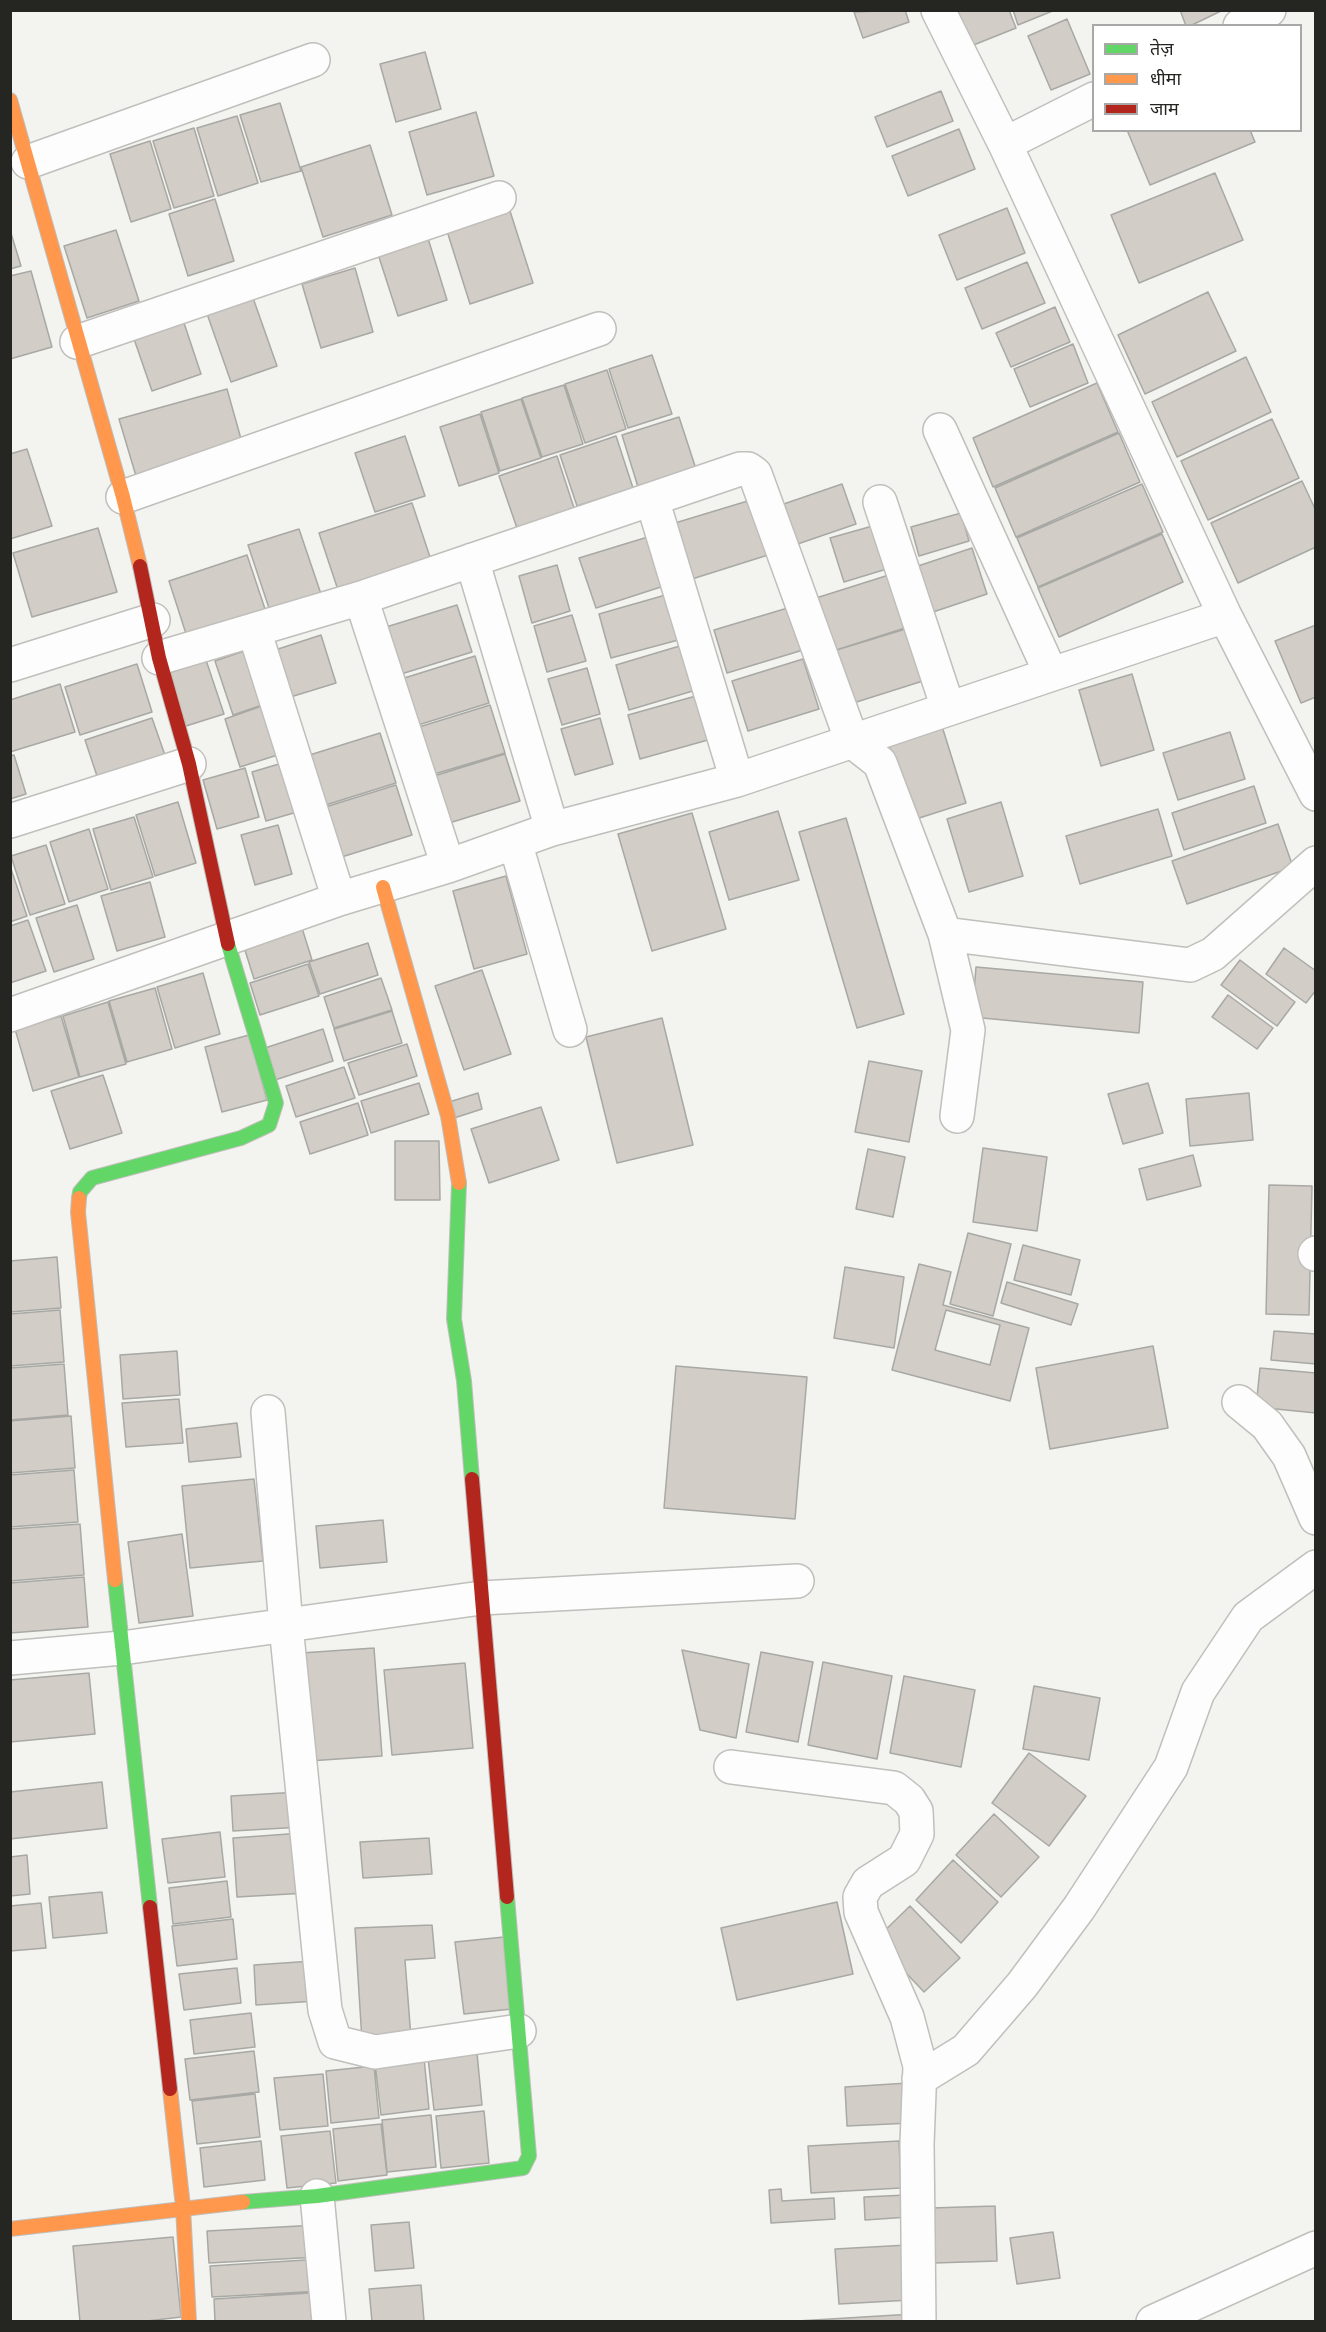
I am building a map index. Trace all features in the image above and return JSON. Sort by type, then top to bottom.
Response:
[{"type":"street","points":[[938,10],[1005,144],[1225,616],[1316,794]]},
{"type":"street","points":[[1244,24],[1269,10]]},
{"type":"street","points":[[28,162],[313,60]]},
{"type":"street","points":[[10,100],[77,342],[123,497],[153,620],[159,658],[189,764],[227,940],[276,1103],[269,1125],[241,1138],[92,1178],[80,1192],[78,1212],[122,1648],[183,2207],[189,2322]]},
{"type":"street","points":[[1005,144],[1092,100]]},
{"type":"street","points":[[77,342],[499,198]]},
{"type":"street","points":[[123,497],[598,329]]},
{"type":"street","points":[[939,430],[1051,674]]},
{"type":"street","points":[[159,658],[361,598],[740,469],[748,469],[755,474],[852,741],[880,762],[945,934],[968,1030],[957,1116]]},
{"type":"street","points":[[652,499],[737,780]]},
{"type":"street","points":[[880,502],[948,708]]},
{"type":"street","points":[[472,560],[552,829]]},
{"type":"street","points":[[361,598],[448,866]]},
{"type":"street","points":[[10,1015],[339,899],[448,866],[552,829],[737,780],[1225,616]]},
{"type":"street","points":[[13,655],[153,620]]},
{"type":"street","points":[[254,630],[339,899]]},
{"type":"street","points":[[10,821],[189,764]]},
{"type":"street","points":[[515,842],[570,1030]]},
{"type":"street","points":[[945,934],[1190,965],[1213,954],[1316,863]]},
{"type":"street","points":[[10,2229],[183,2207],[317,2196],[523,2168],[530,2157],[480,1598],[464,1381],[454,1319],[459,1184],[448,1116],[383,887]]},
{"type":"street","points":[[1239,1402],[1267,1425],[1289,1456],[1316,1518]]},
{"type":"street","points":[[268,1412],[286,1626],[325,2010],[335,2042],[375,2052],[519,2031]]},
{"type":"street","points":[[919,2079],[966,2050],[1022,1985],[1079,1908],[1171,1767],[1198,1692],[1248,1617],[1316,1567]]},
{"type":"street","points":[[10,1658],[122,1648],[480,1598],[797,1581]]},
{"type":"street","points":[[731,1767],[894,1788],[909,1800],[916,1811],[917,1834],[904,1860],[868,1883],[860,1897],[861,1912],[907,2017],[920,2066],[916,2144],[919,2322]]},
{"type":"street","points":[[317,2196],[329,2322]]},
{"type":"street","points":[[1153,2322],[1316,2248]]},
{"type":"building","points":[[905,10],[909,22],[863,38],[854,12]]},
{"type":"building","points":[[957,10],[1009,10],[1016,28],[971,46]]},
{"type":"building","points":[[1013,10],[1055,10],[1018,25]]},
{"type":"building","points":[[1180,10],[1223,10],[1194,24],[1185,24]]},
{"type":"building","points":[[1067,19],[1090,74],[1051,90],[1028,36]]},
{"type":"building","points":[[425,52],[441,109],[396,122],[380,64]]},
{"type":"building","points":[[941,91],[953,121],[887,147],[875,117]]},
{"type":"building","points":[[280,103],[301,171],[261,182],[240,115]]},
{"type":"building","points":[[476,112],[494,176],[427,195],[409,132]]},
{"type":"building","points":[[237,116],[258,183],[218,196],[197,128]]},
{"type":"building","points":[[194,128],[214,196],[174,208],[153,141]]},
{"type":"building","points":[[959,129],[975,169],[908,196],[892,156]]},
{"type":"building","points":[[1128,132],[1251,132],[1255,142],[1150,185]]},
{"type":"building","points":[[150,141],[171,209],[131,222],[110,154]]},
{"type":"building","points":[[370,145],[392,215],[323,237],[301,167]]},
{"type":"building","points":[[1215,173],[1243,240],[1139,283],[1111,215]]},
{"type":"building","points":[[215,199],[234,261],[188,276],[169,214]]},
{"type":"building","points":[[1007,208],[1025,253],[957,280],[939,235]]},
{"type":"building","points":[[510,211],[533,283],[470,304],[447,231]]},
{"type":"building","points":[[10,230],[21,266],[10,269]]},
{"type":"building","points":[[116,230],[139,301],[87,318],[64,246]]},
{"type":"building","points":[[427,235],[447,300],[398,316],[377,251]]},
{"type":"building","points":[[1027,262],[1045,303],[982,329],[965,288]]},
{"type":"building","points":[[355,268],[373,332],[321,348],[302,284]]},
{"type":"building","points":[[31,271],[52,347],[10,359],[10,276]]},
{"type":"building","points":[[1208,292],[1236,351],[1145,394],[1118,335]]},
{"type":"building","points":[[252,295],[277,366],[231,382],[206,311]]},
{"type":"building","points":[[1055,307],[1070,342],[1011,367],[996,333]]},
{"type":"building","points":[[184,323],[201,374],[152,391],[134,339]]},
{"type":"building","points":[[1073,344],[1088,383],[1030,407],[1014,369]]},
{"type":"building","points":[[652,355],[672,414],[628,428],[609,369]]},
{"type":"building","points":[[1246,357],[1271,412],[1177,457],[1152,402]]},
{"type":"building","points":[[607,370],[626,429],[585,443],[565,384]]},
{"type":"building","points":[[1097,383],[1118,432],[993,487],[973,438]]},
{"type":"building","points":[[564,385],[583,444],[542,457],[522,398]]},
{"type":"building","points":[[227,389],[243,446],[136,476],[119,419]]},
{"type":"building","points":[[521,399],[541,458],[500,471],[481,412]]},
{"type":"building","points":[[480,414],[499,473],[459,486],[440,427]]},
{"type":"building","points":[[679,417],[696,469],[638,487],[622,435]]},
{"type":"building","points":[[1272,419],[1299,478],[1208,520],[1181,461]]},
{"type":"building","points":[[1119,433],[1140,482],[1016,537],[995,488]]},
{"type":"building","points":[[405,436],[425,496],[375,512],[355,453]]},
{"type":"building","points":[[616,436],[633,488],[577,506],[560,455]]},
{"type":"building","points":[[27,449],[52,526],[10,539],[10,454]]},
{"type":"building","points":[[557,456],[575,511],[518,531],[499,476]]},
{"type":"building","points":[[1302,481],[1316,511],[1316,547],[1238,583],[1211,523]]},
{"type":"building","points":[[842,484],[856,524],[786,548],[772,508]]},
{"type":"building","points":[[1142,484],[1163,532],[1038,587],[1017,538]]},
{"type":"building","points":[[751,500],[768,555],[692,579],[675,523]]},
{"type":"building","points":[[412,503],[431,560],[338,590],[319,533]]},
{"type":"building","points":[[961,513],[969,541],[919,556],[911,527]]},
{"type":"building","points":[[876,525],[890,568],[844,582],[830,538]]},
{"type":"building","points":[[98,528],[117,592],[32,617],[13,553]]},
{"type":"building","points":[[299,529],[321,594],[270,611],[248,545]]},
{"type":"building","points":[[1162,534],[1183,582],[1059,637],[1038,588]]},
{"type":"building","points":[[651,536],[667,585],[596,608],[579,558]]},
{"type":"building","points":[[972,548],[987,594],[933,612],[918,566]]},
{"type":"building","points":[[247,555],[268,618],[189,643],[169,581]]},
{"type":"building","points":[[557,565],[570,611],[532,623],[519,576]]},
{"type":"building","points":[[892,574],[908,627],[830,652],[813,599]]},
{"type":"building","points":[[669,594],[682,639],[611,658],[599,614]]},
{"type":"building","points":[[457,605],[472,652],[398,675],[383,628]]},
{"type":"building","points":[[791,607],[803,650],[727,673],[714,630]]},
{"type":"building","points":[[572,615],[586,661],[547,672],[534,626]]},
{"type":"building","points":[[1316,625],[1316,697],[1301,703],[1275,641]]},
{"type":"building","points":[[909,628],[926,680],[847,705],[830,652]]},
{"type":"building","points":[[321,635],[336,683],[284,699],[269,652]]},
{"type":"building","points":[[683,645],[696,690],[629,710],[616,665]]},
{"type":"building","points":[[253,648],[271,702],[233,715],[215,661]]},
{"type":"building","points":[[475,656],[489,703],[415,726],[401,679]]},
{"type":"building","points":[[803,659],[819,709],[748,731],[732,681]]},
{"type":"building","points":[[206,660],[224,714],[186,726],[168,673]]},
{"type":"building","points":[[137,664],[152,712],[80,735],[65,687]]},
{"type":"building","points":[[587,668],[600,714],[562,725],[548,679]]},
{"type":"building","points":[[1132,674],[1154,750],[1101,766],[1079,690]]},
{"type":"building","points":[[60,684],[75,732],[10,752],[10,700]]},
{"type":"building","points":[[703,694],[715,738],[640,759],[628,715]]},
{"type":"building","points":[[273,702],[290,751],[240,767],[225,719]]},
{"type":"building","points":[[490,705],[505,753],[431,775],[416,728]]},
{"type":"building","points":[[152,718],[167,761],[99,782],[85,740]]},
{"type":"building","points":[[600,718],[613,764],[575,775],[561,729]]},
{"type":"building","points":[[941,723],[966,803],[913,820],[887,740]]},
{"type":"building","points":[[1230,732],[1245,779],[1178,800],[1163,753]]},
{"type":"building","points":[[380,733],[396,783],[316,808],[300,758]]},
{"type":"building","points":[[505,754],[520,801],[446,824],[431,777]]},
{"type":"building","points":[[14,755],[26,794],[10,799],[10,756]]},
{"type":"building","points":[[289,761],[304,810],[266,821],[252,772]]},
{"type":"building","points":[[245,768],[259,817],[217,829],[203,780]]},
{"type":"building","points":[[396,785],[412,835],[332,860],[316,810]]},
{"type":"building","points":[[1254,786],[1266,823],[1184,850],[1172,813]]},
{"type":"building","points":[[178,802],[196,863],[155,876],[136,815]]},
{"type":"building","points":[[1001,802],[1023,876],[969,892],[947,819]]},
{"type":"building","points":[[1158,809],[1172,856],[1080,884],[1066,836]]},
{"type":"building","points":[[778,811],[799,880],[729,900],[709,832]]},
{"type":"building","points":[[692,813],[726,929],[652,951],[618,834]]},
{"type":"building","points":[[134,817],[153,877],[111,890],[93,829]]},
{"type":"building","points":[[846,818],[904,1014],[857,1028],[799,832]]},
{"type":"building","points":[[1278,824],[1293,867],[1187,904],[1172,861]]},
{"type":"building","points":[[278,825],[292,874],[255,885],[241,835]]},
{"type":"building","points":[[89,829],[108,889],[69,902],[50,842]]},
{"type":"building","points":[[46,845],[65,904],[30,915],[11,856]]},
{"type":"building","points":[[10,866],[27,916],[10,922]]},
{"type":"building","points":[[506,876],[527,954],[474,969],[453,891]]},
{"type":"building","points":[[150,882],[165,937],[117,951],[101,896]]},
{"type":"building","points":[[77,905],[94,959],[54,972],[36,918]]},
{"type":"building","points":[[28,920],[46,971],[10,983],[10,926]]},
{"type":"building","points":[[302,928],[312,960],[254,979],[244,947]]},
{"type":"building","points":[[368,943],[378,975],[320,994],[309,962]]},
{"type":"building","points":[[1284,948],[1316,971],[1316,990],[1306,1003],[1266,974]]},
{"type":"building","points":[[1240,960],[1295,1002],[1277,1026],[1221,985]]},
{"type":"building","points":[[308,964],[319,996],[260,1015],[250,983]]},
{"type":"building","points":[[976,967],[1143,982],[1139,1033],[972,1017]]},
{"type":"building","points":[[482,970],[511,1054],[464,1070],[435,986]]},
{"type":"building","points":[[203,973],[220,1034],[175,1048],[157,987]]},
{"type":"building","points":[[381,978],[392,1010],[334,1028],[324,997]]},
{"type":"building","points":[[155,988],[172,1049],[127,1062],[109,1001]]},
{"type":"building","points":[[1228,995],[1273,1028],[1257,1049],[1212,1017]]},
{"type":"building","points":[[108,1002],[126,1064],[80,1077],[63,1016]]},
{"type":"building","points":[[392,1011],[402,1043],[344,1061],[334,1029]]},
{"type":"building","points":[[61,1016],[79,1077],[33,1091],[15,1029]]},
{"type":"building","points":[[662,1018],[693,1145],[617,1163],[586,1037]]},
{"type":"building","points":[[323,1029],[333,1061],[275,1080],[265,1048]]},
{"type":"building","points":[[249,1035],[267,1100],[222,1112],[205,1047]]},
{"type":"building","points":[[407,1044],[417,1076],[359,1095],[348,1063]]},
{"type":"building","points":[[869,1061],[922,1071],[909,1142],[855,1132]]},
{"type":"building","points":[[344,1067],[355,1098],[296,1117],[286,1086]]},
{"type":"building","points":[[103,1075],[122,1133],[70,1149],[51,1091]]},
{"type":"building","points":[[419,1083],[429,1114],[371,1133],[361,1101]]},
{"type":"building","points":[[1148,1083],[1163,1133],[1123,1144],[1108,1094]]},
{"type":"building","points":[[478,1093],[482,1109],[451,1119],[446,1103]]},
{"type":"building","points":[[1249,1093],[1253,1140],[1190,1146],[1186,1099]]},
{"type":"building","points":[[358,1103],[368,1135],[310,1154],[300,1122]]},
{"type":"building","points":[[541,1107],[559,1160],[489,1183],[471,1129]]},
{"type":"building","points":[[395,1141],[439,1141],[440,1200],[395,1200]]},
{"type":"building","points":[[983,1148],[1047,1157],[1037,1231],[973,1222]]},
{"type":"building","points":[[868,1149],[905,1157],[893,1217],[856,1209]]},
{"type":"building","points":[[1193,1155],[1201,1186],[1147,1200],[1139,1169]]},
{"type":"building","points":[[1269,1185],[1312,1186],[1309,1315],[1266,1314]]},
{"type":"building","points":[[968,1233],[1011,1244],[993,1316],[950,1304]]},
{"type":"building","points":[[1023,1245],[1080,1260],[1071,1295],[1014,1280]]},
{"type":"building","points":[[57,1257],[61,1308],[10,1312],[10,1261]]},
{"type":"building","points":[[919,1264],[951,1272],[943,1305],[1029,1328],[1010,1401],[892,1370]],"holes":[[[946,1310],[1000,1325],[990,1365],[935,1350]]]},
{"type":"building","points":[[845,1267],[904,1277],[894,1348],[834,1338]]},
{"type":"building","points":[[1007,1282],[1078,1304],[1071,1325],[1001,1303]]},
{"type":"building","points":[[60,1310],[64,1362],[10,1366],[10,1314]]},
{"type":"building","points":[[1274,1331],[1316,1334],[1316,1364],[1271,1360]]},
{"type":"building","points":[[1153,1346],[1168,1428],[1050,1449],[1036,1368]]},
{"type":"building","points":[[177,1351],[180,1395],[123,1399],[120,1355]]},
{"type":"building","points":[[64,1364],[68,1415],[10,1420],[10,1368]]},
{"type":"building","points":[[676,1366],[807,1377],[795,1519],[664,1508]]},
{"type":"building","points":[[1260,1368],[1316,1373],[1316,1413],[1256,1407]]},
{"type":"building","points":[[179,1399],[183,1443],[126,1447],[122,1403]]},
{"type":"building","points":[[71,1416],[75,1468],[10,1473],[10,1421]]},
{"type":"building","points":[[237,1423],[241,1457],[189,1462],[186,1429]]},
{"type":"building","points":[[74,1470],[78,1522],[10,1527],[10,1475]]},
{"type":"building","points":[[254,1479],[263,1561],[190,1568],[182,1486]]},
{"type":"building","points":[[383,1520],[387,1562],[320,1568],[316,1526]]},
{"type":"building","points":[[80,1524],[84,1575],[10,1581],[10,1529]]},
{"type":"building","points":[[182,1534],[193,1616],[139,1623],[128,1542]]},
{"type":"building","points":[[84,1577],[88,1627],[10,1633],[10,1583]]},
{"type":"building","points":[[374,1648],[382,1756],[309,1761],[301,1653]]},
{"type":"building","points":[[682,1650],[749,1664],[736,1738],[700,1730]]},
{"type":"building","points":[[761,1652],[813,1662],[798,1742],[746,1732]]},
{"type":"building","points":[[823,1662],[892,1676],[877,1759],[808,1745]]},
{"type":"building","points":[[465,1663],[473,1748],[392,1755],[384,1670]]},
{"type":"building","points":[[89,1673],[95,1734],[10,1742],[10,1680]]},
{"type":"building","points":[[904,1676],[975,1690],[961,1767],[890,1753]]},
{"type":"building","points":[[1034,1686],[1100,1698],[1089,1760],[1023,1749]]},
{"type":"building","points":[[1029,1753],[1086,1796],[1049,1846],[992,1803]]},
{"type":"building","points":[[102,1782],[107,1828],[10,1839],[10,1792]]},
{"type":"building","points":[[299,1792],[302,1827],[233,1831],[231,1796]]},
{"type":"building","points":[[994,1814],[1039,1857],[1001,1897],[956,1855]]},
{"type":"building","points":[[220,1832],[225,1877],[168,1883],[162,1839]]},
{"type":"building","points":[[302,1833],[307,1893],[237,1897],[233,1838]]},
{"type":"building","points":[[429,1838],[432,1874],[363,1878],[360,1842]]},
{"type":"building","points":[[27,1855],[30,1894],[10,1896],[10,1857]]},
{"type":"building","points":[[953,1860],[998,1902],[961,1943],[916,1900]]},
{"type":"building","points":[[227,1881],[231,1917],[173,1924],[169,1888]]},
{"type":"building","points":[[102,1892],[107,1933],[53,1938],[49,1897]]},
{"type":"building","points":[[837,1902],[853,1974],[737,2000],[721,1928]]},
{"type":"building","points":[[41,1903],[46,1948],[10,1951],[10,1906]]},
{"type":"building","points":[[910,1906],[960,1958],[924,1992],[875,1940]]},
{"type":"building","points":[[233,1919],[237,1959],[177,1966],[172,1926]]},
{"type":"building","points":[[432,1925],[435,1958],[405,1960],[411,2038],[362,2041],[355,1928]]},
{"type":"building","points":[[504,1937],[512,2009],[464,2014],[455,1942]]},
{"type":"building","points":[[313,1961],[316,2001],[256,2005],[254,1965]]},
{"type":"building","points":[[237,1968],[241,2003],[184,2010],[179,1974]]},
{"type":"building","points":[[251,2013],[255,2047],[194,2054],[190,2020]]},
{"type":"building","points":[[254,2051],[259,2092],[190,2100],[185,2059]]},
{"type":"building","points":[[477,2053],[482,2105],[434,2110],[428,2058]]},
{"type":"building","points":[[424,2058],[429,2109],[381,2115],[375,2063]]},
{"type":"building","points":[[374,2066],[379,2118],[331,2123],[326,2071]]},
{"type":"building","points":[[323,2074],[328,2126],[280,2130],[274,2078]]},
{"type":"building","points":[[908,2083],[911,2123],[847,2126],[845,2087]]},
{"type":"building","points":[[255,2094],[260,2137],[197,2144],[192,2101]]},
{"type":"building","points":[[484,2111],[489,2163],[441,2168],[436,2116]]},
{"type":"building","points":[[431,2115],[436,2167],[387,2172],[382,2120]]},
{"type":"building","points":[[381,2124],[387,2175],[338,2181],[333,2129]]},
{"type":"building","points":[[330,2131],[336,2183],[287,2188],[281,2136]]},
{"type":"building","points":[[261,2141],[265,2180],[204,2187],[200,2148]]},
{"type":"building","points":[[899,2141],[901,2188],[811,2193],[808,2146]]},
{"type":"building","points":[[781,2189],[782,2201],[834,2198],[835,2219],[771,2223],[769,2190]]},
{"type":"building","points":[[907,2195],[909,2217],[865,2220],[864,2197]]},
{"type":"building","points":[[995,2206],[997,2261],[934,2263],[931,2208]]},
{"type":"building","points":[[409,2222],[414,2268],[375,2271],[371,2225]]},
{"type":"building","points":[[317,2225],[319,2257],[209,2263],[207,2231]]},
{"type":"building","points":[[1053,2232],[1060,2278],[1017,2284],[1010,2238]]},
{"type":"building","points":[[173,2237],[181,2317],[139,2322],[80,2322],[73,2246]]},
{"type":"building","points":[[908,2245],[911,2300],[839,2304],[835,2249]]},
{"type":"building","points":[[321,2259],[323,2291],[212,2297],[210,2266]]},
{"type":"building","points":[[421,2285],[424,2321],[372,2322],[369,2289]]},
{"type":"building","points":[[325,2292],[327,2322],[215,2322],[214,2299]]},
{"type":"building","points":[[913,2314],[913,2322],[797,2322],[797,2321]]},
{"type":"traffic: fast","points":[[79,1198],[80,1192],[92,1178],[241,1138],[269,1125],[276,1103],[228,944]]},
{"type":"traffic: fast","points":[[459,1183],[454,1319],[464,1381],[472,1479]]},
{"type":"traffic: fast","points":[[115,1580],[150,1907]]},
{"type":"traffic: fast","points":[[243,2202],[317,2196],[523,2168],[529,2156],[507,1897]]},
{"type":"traffic: slow","points":[[10,100],[123,497],[140,566]]},
{"type":"traffic: slow","points":[[383,887],[448,1116],[459,1183]]},
{"type":"traffic: slow","points":[[79,1198],[78,1212],[115,1580]]},
{"type":"traffic: slow","points":[[170,2089],[183,2207],[189,2322]]},
{"type":"traffic: slow","points":[[10,2229],[243,2202]]},
{"type":"traffic: jam","points":[[140,566],[159,658],[189,764],[228,944]]},
{"type":"traffic: jam","points":[[472,1479],[507,1897]]},
{"type":"traffic: jam","points":[[150,1907],[170,2089]]}]
